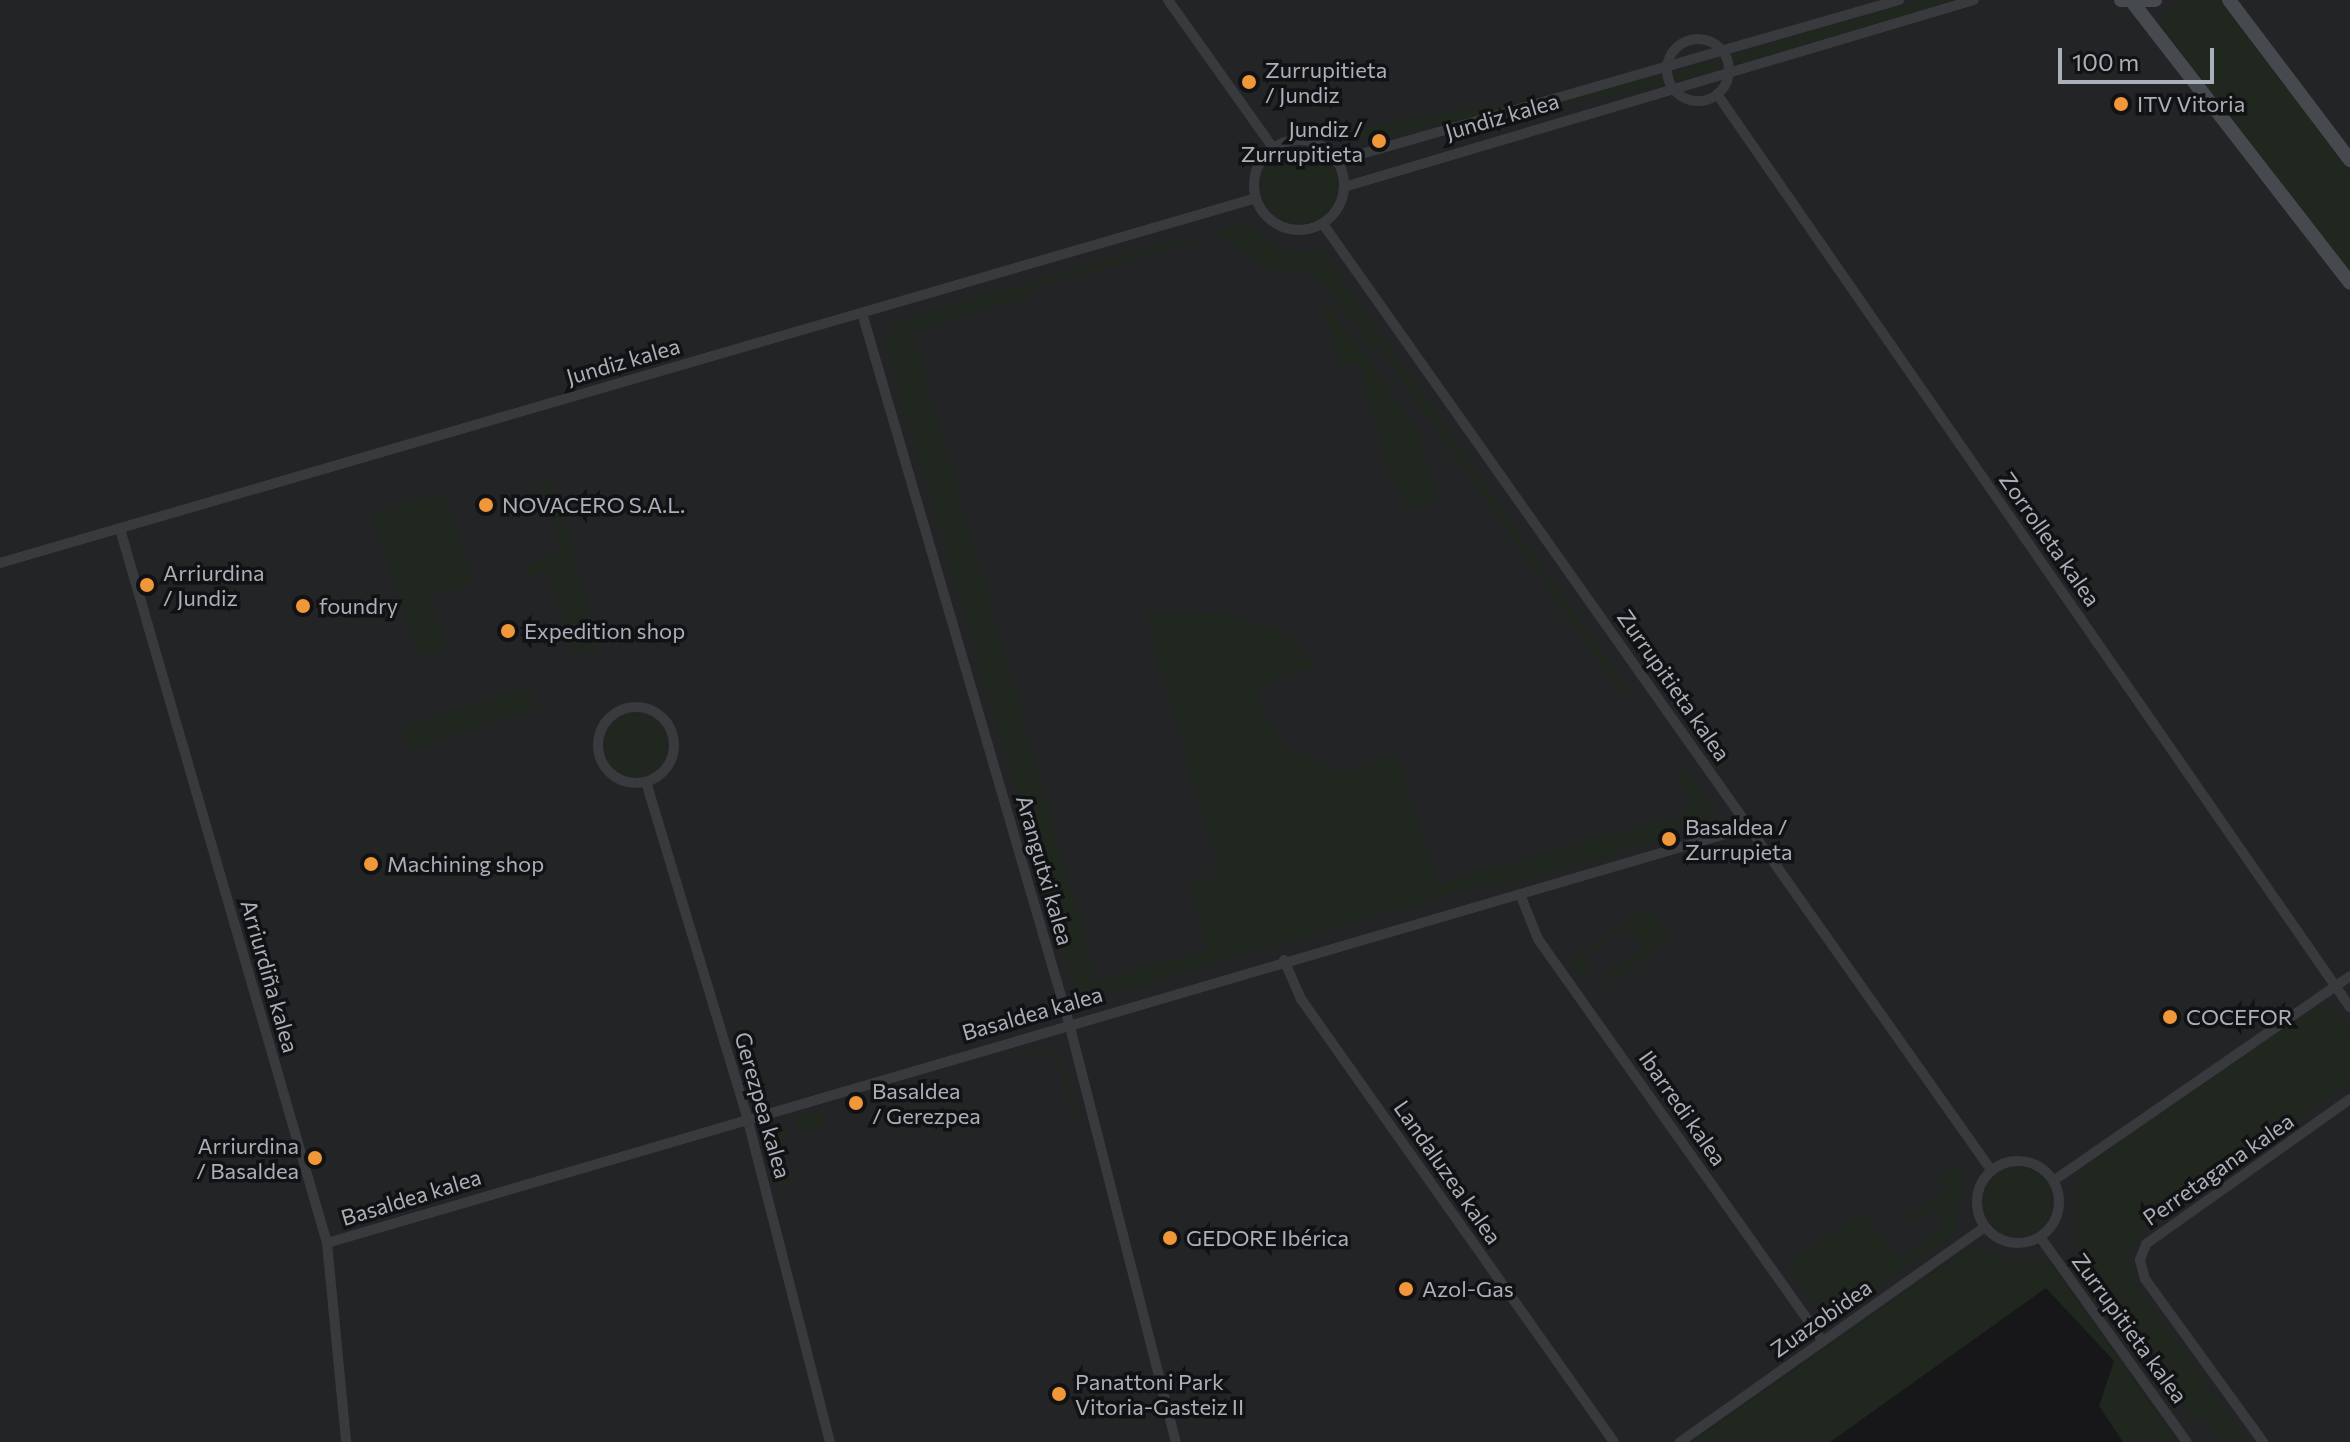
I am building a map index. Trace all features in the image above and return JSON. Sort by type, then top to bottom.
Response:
[{"type":"street","points":[[1168,0],[1274,149]]},
{"type":"street","name":"Jundiz kalea","points":[[1337,161],[1899,0]]},
{"type":"street","name":"Jundiz kalea","points":[[1344,187],[1974,0]]},
{"type":"street","points":[[2127,1],[2155,0]]},
{"type":"street","points":[[2229,0],[2350,160]]},
{"type":"street","points":[[2127,1],[2350,283]]},
{"type":"street","points":[[1673,88],[1667,68],[1671,54],[1687,41],[1705,40],[1723,51],[1730,71],[1717,94]]},
{"type":"street","name":"Jundiz kalea","points":[[1673,88],[1689,100],[1717,94]]},
{"type":"street","name":"Zorrolleta kalea","points":[[1717,94],[2350,1007]]},
{"type":"street","points":[[1303,141],[1322,147],[1337,161],[1344,187],[1338,208],[1323,224],[1303,230],[1283,227],[1266,216],[1256,198],[1256,176],[1274,149],[1303,141]]},
{"type":"street","name":"Jundiz kalea","points":[[0,563],[1256,198]]},
{"type":"street","name":"Zurrupitieta kalea","points":[[1323,224],[1991,1170]]},
{"type":"street","name":"Arangutxi kalea","points":[[862,313],[1069,1023],[1176,1442]]},
{"type":"street","name":"Arriurdiña kalea","points":[[120,529],[327,1243],[346,1442]]},
{"type":"street","points":[[632,707],[659,714],[674,738],[669,766],[646,782],[618,780],[607,771],[597,745],[607,719],[632,707]]},
{"type":"street","name":"Gerezpea kalea","points":[[646,782],[747,1117],[830,1442]]},
{"type":"street","name":"Basaldea kalea","points":[[327,1243],[1284,960],[1750,827]]},
{"type":"street","name":"Ibarredi kalea","points":[[1520,894],[1538,939],[1823,1341]]},
{"type":"street","name":"Landaluzea kalea","points":[[1284,960],[1301,999],[1614,1442]]},
{"type":"street","points":[[2053,1181],[2350,976]]},
{"type":"street","name":"Perretagana kalea","points":[[2263,1442],[2145,1279],[2140,1260],[2146,1244],[2350,1099]]},
{"type":"street","points":[[2019,1160],[2039,1166],[2053,1181],[2059,1205],[2040,1237],[2011,1243],[1985,1227],[1976,1197],[1991,1170],[2019,1160]]},
{"type":"street","name":"Zuazobidea","points":[[1680,1442],[1985,1227]]},
{"type":"street","name":"Zurrupitieta kalea","points":[[2040,1237],[2187,1442]]},
{"type":"shaded area","points":[[0,0],[2350,0],[2350,1442],[2178,1442],[2049,1261],[2001,1261],[1971,1246],[1691,1442],[0,1442]]},
{"type":"shaded area","points":[[1918,0],[1958,0],[1734,65],[1731,55]]},
{"type":"shaded area","points":[[2184,0],[2220,0],[2350,172],[2350,275],[2161,25],[2160,14]]},
{"type":"shaded area","points":[[1718,59],[1721,69],[1678,82],[1674,76],[1674,71]]},
{"type":"shaded area","points":[[1661,75],[1663,86],[1354,140],[1352,130]]},
{"type":"shaded area","points":[[1300,147],[1315,150],[1327,158],[1335,170],[1338,185],[1335,200],[1327,212],[1315,220],[1300,223],[1285,220],[1273,212],[1265,200],[1262,185],[1265,170],[1273,158],[1285,150]]},
{"type":"shaded area","points":[[1243,222],[1272,245],[1296,252],[1322,250],[1629,692],[1622,694],[1378,345],[1372,349],[1322,281],[1312,274],[1263,268],[1217,232]]},
{"type":"shaded area","points":[[1185,237],[1199,240],[1034,288],[1035,295],[912,332],[1097,982],[1208,949],[1190,885],[1220,874],[1146,616],[1203,612],[1239,617],[1277,630],[1299,645],[1315,669],[1296,670],[1256,692],[1266,718],[1287,747],[1343,773],[1397,755],[1438,884],[1687,813],[1692,799],[1679,778],[1683,769],[1715,807],[1714,823],[1679,822],[1678,835],[1495,888],[1488,883],[1110,993],[1087,995],[1073,985],[885,341],[899,321]]},
{"type":"shaded area","points":[[1321,294],[1417,429],[1436,502],[1407,509],[1399,482],[1393,484],[1359,362],[1341,366]]},
{"type":"shaded area","points":[[552,482],[599,648],[575,658],[549,570],[528,578],[526,565],[561,552],[540,485]]},
{"type":"shaded area","points":[[444,493],[474,582],[429,597],[446,649],[419,654],[373,515]]},
{"type":"shaded area","points":[[529,687],[536,708],[409,749],[403,728]]},
{"type":"shaded area","points":[[635,714],[647,716],[657,723],[664,733],[664,757],[657,767],[647,774],[635,776],[623,774],[613,767],[606,757],[604,745],[606,733],[613,723],[623,716]]},
{"type":"shaded area","points":[[1647,907],[1670,939],[1611,981],[1606,975],[1644,948],[1629,926],[1583,959],[1591,971],[1582,977],[1571,961]]},
{"type":"shaded area","points":[[2318,1005],[2331,1005],[2350,1033],[2350,1082],[2141,1232],[2130,1252],[2134,1282],[2248,1442],[2220,1442],[2202,1417],[2191,1416],[2180,1401],[2183,1391],[2077,1242],[2078,1171]]},
{"type":"shaded area","points":[[1046,1048],[1065,1065],[1084,1139],[1055,1057],[1041,1052],[1018,1058],[1017,1054]]},
{"type":"shaded area","points":[[824,1109],[824,1125],[800,1130],[796,1117]]},
{"type":"shaded area","points":[[785,1122],[789,1135],[780,1139],[791,1185],[778,1189],[770,1152]]},
{"type":"shaded area","points":[[1962,1163],[1956,1231],[1844,1309],[1829,1310],[1810,1299],[1787,1266],[1863,1212],[1898,1259],[1947,1224],[1936,1208],[1912,1225],[1907,1218],[1946,1190],[1939,1180]]},
{"type":"shaded area","points":[[2011,1168],[2025,1168],[2037,1173],[2047,1183],[2052,1202],[2047,1221],[2037,1231],[2025,1236],[2011,1236],[1999,1231],[1989,1221],[1984,1209],[1984,1195],[1989,1183],[1999,1173]]},
{"type":"shaded area","points":[[1971,1246],[2001,1261],[2049,1261],[2178,1442],[2123,1442],[2099,1406],[2114,1361],[2046,1288],[1830,1442],[1691,1442]]},
{"type":"place","name":"Zurrupitieta / Jundiz","points":[[1249,82]]},
{"type":"place","name":"ITV Vitoria","points":[[2121,104]]},
{"type":"place","name":"Jundiz / Zurrupitieta","points":[[1379,141]]},
{"type":"place","name":"NOVACERO S.A.L.","points":[[486,505]]},
{"type":"place","name":"Arriurdina / Jundiz","points":[[147,585]]},
{"type":"place","name":"foundry","points":[[303,606]]},
{"type":"place","name":"Expedition shop","points":[[508,631]]},
{"type":"place","name":"Basaldea / Zurrupieta","points":[[1669,839]]},
{"type":"place","name":"Machining shop","points":[[371,864]]},
{"type":"place","name":"COCEFOR","points":[[2170,1017]]},
{"type":"place","name":"Basaldea / Gerezpea","points":[[856,1103]]},
{"type":"place","name":"Arriurdina / Basaldea","points":[[315,1158]]},
{"type":"place","name":"GEDORE Ibérica","points":[[1170,1238]]},
{"type":"place","name":"Azol-Gas","points":[[1406,1289]]},
{"type":"place","name":"Panattoni Park Vitoria-Gasteiz II","points":[[1059,1394]]}]
